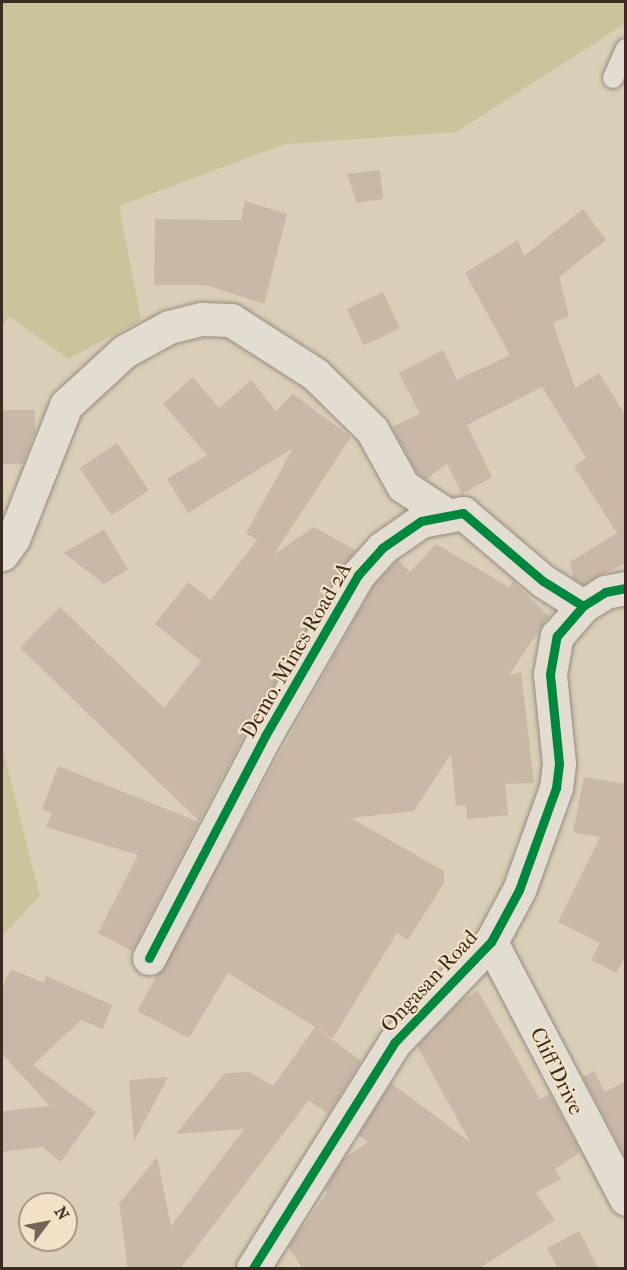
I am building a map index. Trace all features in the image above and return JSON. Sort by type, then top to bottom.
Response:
[{"type":"street","points":[[2,554],[71,399],[125,351],[169,327],[202,319],[231,320],[315,374],[372,430],[403,486],[444,513],[474,519],[529,569],[583,606]]},
{"type":"street","name":"Demo. Mines Road 2A","points":[[149,958],[357,575],[382,548],[444,513]]},
{"type":"street","name":"Ongasan Road","points":[[253,1269],[394,1043],[491,942],[546,828],[559,763],[550,675],[557,636],[583,606],[606,592],[626,588]]},
{"type":"street","name":"Cliff Drive","points":[[491,942],[626,1199]]},
{"type":"lane","points":[[613,78],[626,49]]},
{"type":"shaded area","points":[[2,2],[625,2],[626,23],[456,132],[285,144],[119,206],[141,320],[68,359],[9,316],[2,327]]},
{"type":"shaded area","points":[[2,746],[40,896],[2,936]]},
{"type":"building","points":[[380,170],[383,199],[357,203],[347,174]]},
{"type":"building","points":[[245,201],[287,214],[264,304],[206,285],[154,285],[155,219],[241,220]]},
{"type":"building","points":[[583,209],[606,240],[559,277],[569,316],[553,323],[575,388],[599,373],[626,416],[626,563],[583,584],[573,578],[570,562],[617,533],[574,466],[586,458],[542,387],[467,425],[492,477],[462,494],[447,464],[426,479],[417,473],[392,427],[420,414],[399,373],[443,350],[457,380],[510,355],[465,273],[518,240],[524,256]]},
{"type":"building","points":[[383,292],[400,328],[364,345],[347,309]]},
{"type":"building","points":[[193,377],[219,408],[251,380],[276,411],[293,394],[351,437],[274,554],[314,527],[355,550],[249,727],[199,821],[20,648],[60,607],[164,708],[201,661],[155,624],[188,582],[211,600],[257,540],[246,533],[293,448],[188,513],[167,479],[207,455],[163,404]]},
{"type":"building","points":[[2,410],[35,410],[35,432],[23,464],[2,464]]},
{"type":"building","points":[[117,443],[149,490],[112,515],[80,468]]},
{"type":"building","points":[[104,529],[128,569],[104,584],[64,553]]},
{"type":"building","points":[[436,544],[509,587],[513,582],[549,616],[509,675],[521,672],[534,783],[505,784],[508,815],[467,819],[466,805],[456,806],[451,754],[414,811],[351,818],[444,871],[444,883],[408,940],[397,933],[333,1038],[317,1028],[361,1061],[328,1114],[309,1100],[180,1269],[128,1269],[119,1204],[157,1157],[171,1226],[244,1129],[176,1134],[225,1073],[250,1072],[273,1086],[315,1027],[228,973],[189,1038],[137,1011],[373,586],[398,560],[410,572]]},
{"type":"building","points":[[58,766],[199,822],[132,951],[98,933],[138,855],[46,827],[52,813],[42,809]]},
{"type":"building","points":[[584,777],[626,784],[626,956],[616,973],[591,960],[600,943],[558,922],[600,837],[573,832]]},
{"type":"building","points":[[11,969],[44,983],[46,976],[112,1005],[103,1029],[81,1020],[33,1065],[96,1112],[61,1162],[42,1147],[2,1152],[2,1111],[50,1106],[2,1054],[2,987]]},
{"type":"building","points":[[478,991],[540,1099],[550,1094],[580,1152],[555,1169],[561,1179],[536,1193],[555,1220],[478,1269],[303,1269],[288,1247],[327,1193],[325,1189],[343,1159],[368,1142],[358,1135],[391,1083],[470,1142],[417,1046],[461,1000]]},
{"type":"building","points":[[594,1071],[605,1092],[626,1081],[626,1158],[583,1077]]},
{"type":"building","points":[[168,1077],[134,1141],[129,1080]]},
{"type":"building","points":[[579,1231],[599,1269],[558,1269],[547,1248]]},
{"type":"cycle path","points":[[149,958],[265,736],[358,575],[382,548],[421,521],[463,513],[543,581],[583,606]]},
{"type":"cycle path","points":[[253,1268],[394,1043],[491,942],[519,890],[556,788],[559,763],[550,674],[557,636],[583,606],[605,592],[626,588]]}]
